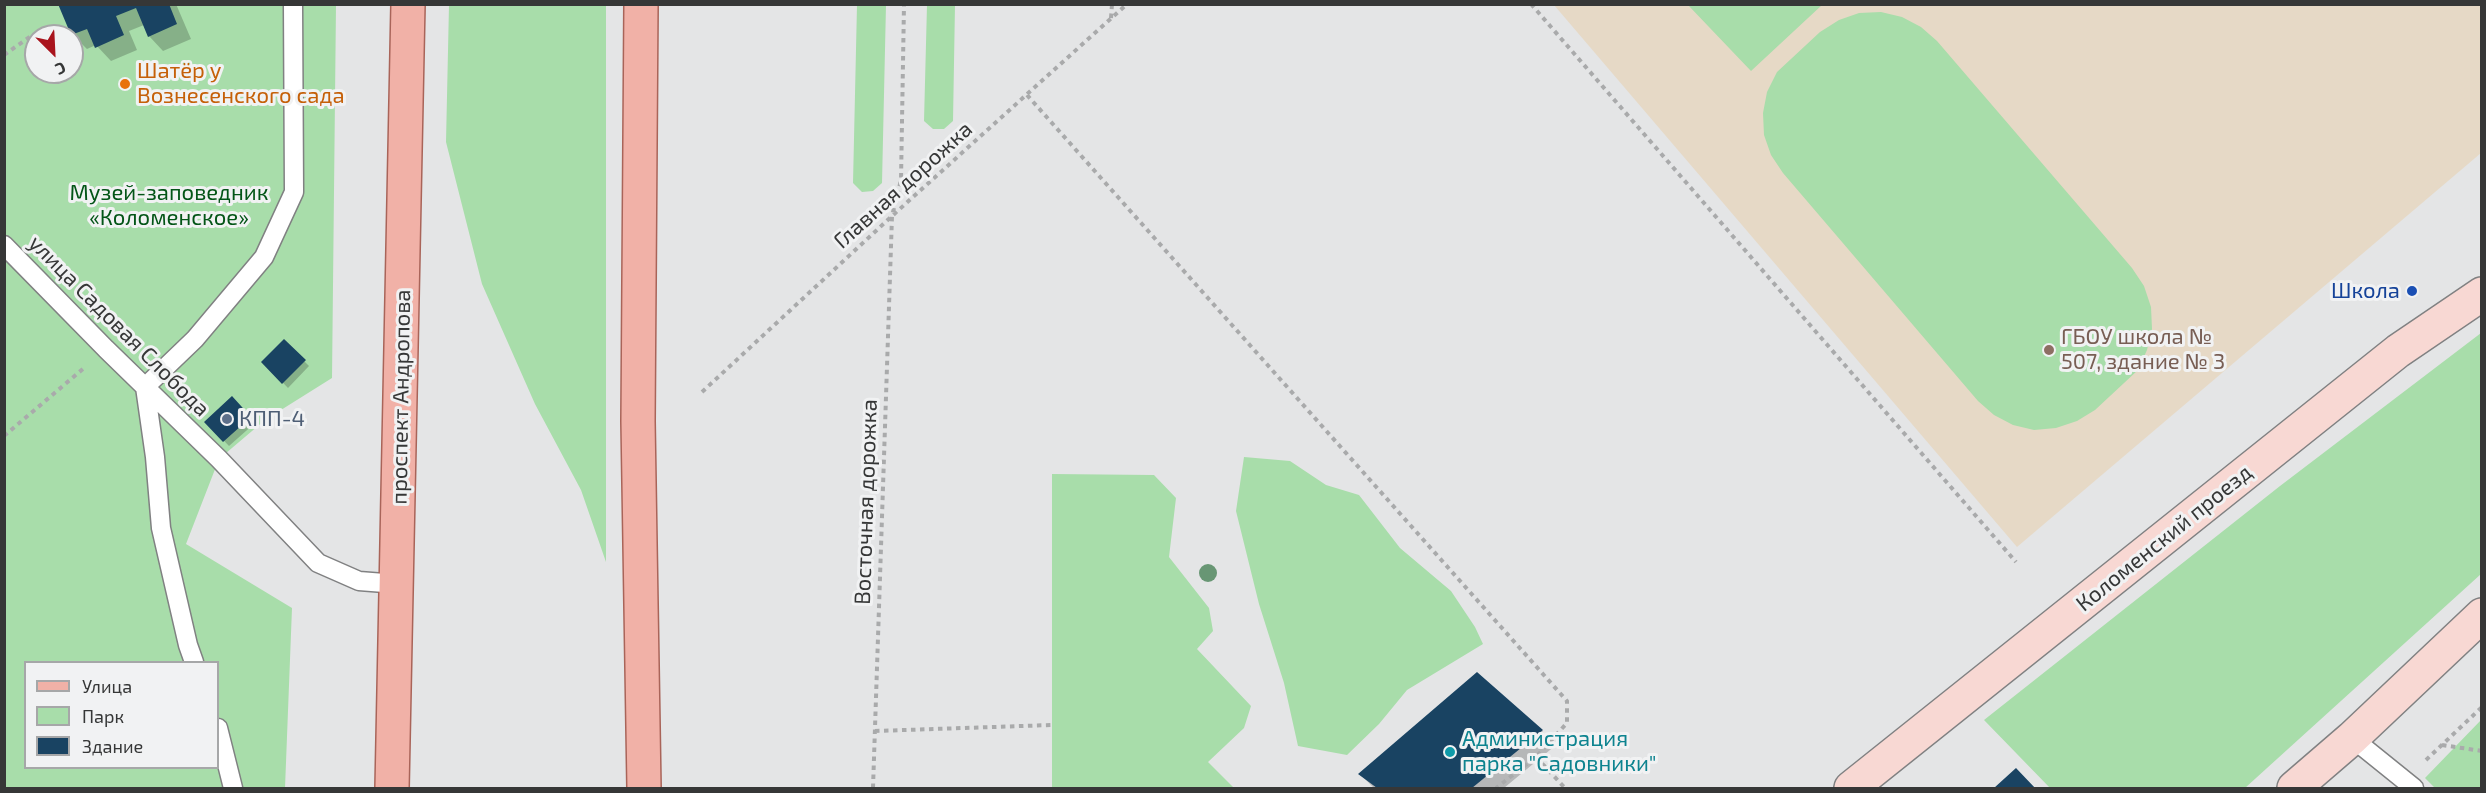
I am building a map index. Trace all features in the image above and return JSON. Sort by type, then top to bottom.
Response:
[{"type":"main road","name":"проспект Андропова","points":[[392,789],[408,4]]},
{"type":"main road","points":[[641,4],[638,421],[644,789]]},
{"type":"main road","name":"Коломенский проезд","points":[[1851,789],[2398,351],[2481,294]]},
{"type":"main road","points":[[2294,789],[2352,738],[2481,615]]},
{"type":"lane","points":[[193,661],[160,528],[155,457],[145,387],[195,339],[264,257],[294,192],[293,4]]},
{"type":"lane","name":"улица Садовая Слобода","points":[[4,245],[219,459],[318,563],[359,581],[396,584]]},
{"type":"lane","points":[[219,732],[233,789]]},
{"type":"lane","points":[[2352,738],[2409,784]]},
{"type":"path","name":"Восточная дорожка","points":[[873,789],[892,216],[901,180],[904,4]]},
{"type":"path","points":[[1111,19],[1112,4]]},
{"type":"path","name":"Главная дорожка","points":[[702,392],[892,216],[1127,4]]},
{"type":"path","points":[[1531,4],[2016,562]]},
{"type":"path","points":[[4,55],[24,41]]},
{"type":"path","points":[[1027,95],[1567,701],[1567,723],[1536,757],[1496,789]]},
{"type":"path","points":[[4,436],[106,349]]},
{"type":"path","points":[[2409,784],[2442,745],[2481,707]]},
{"type":"path","points":[[875,731],[1052,725]]},
{"type":"path","points":[[2442,745],[2481,751]]},
{"type":"path","points":[[1536,757],[1564,789]]},
{"type":"shaded area","name":"ГБОУ школа № 507, здание № 3","points":[[1554,5],[2481,5],[2481,153],[2017,547]]},
{"type":"green space","name":"Музей-заповедник «Коломенское»","points":[[5,5],[336,5],[332,378],[265,420],[219,459],[186,544],[292,608],[285,788],[5,788]]},
{"type":"green space","points":[[449,5],[606,5],[606,562],[581,490],[535,404],[482,284],[446,142]]},
{"type":"green space","points":[[857,5],[886,5],[882,183],[873,191],[862,192],[853,183]]},
{"type":"green space","points":[[927,5],[955,5],[953,121],[944,129],[933,129],[924,121]]},
{"type":"green space","points":[[1688,5],[1822,5],[1751,71]]},
{"type":"green space","points":[[1881,12],[1902,17],[1921,27],[1937,41],[2132,268],[2144,286],[2151,307],[2152,329],[2147,350],[2138,370],[2095,410],[2077,421],[2056,428],[2034,430],[2013,425],[1994,415],[1978,401],[1783,173],[1771,155],[1764,135],[1763,113],[1767,92],[1777,72],[1820,32],[1839,20],[1859,13]]},
{"type":"green space","points":[[2481,333],[2481,574],[2245,788],[2050,788],[1984,720],[2280,486]]},
{"type":"green space","points":[[1244,457],[1290,461],[1326,485],[1359,495],[1400,548],[1451,591],[1475,627],[1483,644],[1407,690],[1379,724],[1347,755],[1298,746],[1284,683],[1259,604],[1236,511]]},
{"type":"green space","points":[[1052,474],[1154,475],[1176,498],[1169,557],[1209,608],[1213,631],[1197,649],[1251,706],[1244,728],[1208,762],[1234,788],[1052,788]]},
{"type":"green space","points":[[2481,720],[2481,788],[2435,788],[2425,778]]},
{"type":"building","points":[[58,4],[169,4],[177,24],[148,37],[136,8],[116,16],[124,35],[95,48],[87,29],[84,30],[84,24],[66,24]]},
{"type":"building","points":[[284,339],[306,360],[282,384],[261,362]]},
{"type":"building","name":"КПП-4","points":[[232,396],[251,417],[223,442],[204,422]]},
{"type":"building","name":"Администрация парка \"Садовники\"","points":[[1477,672],[1543,730],[1472,788],[1377,788],[1358,774]]},
{"type":"building","points":[[2016,768],[2035,788],[1994,788]]},
{"type":"place","name":"Шатёр у Вознесенского сада","points":[[125,84]]},
{"type":"place","name":"Школа","points":[[2412,291]]},
{"type":"place","name":"ГБОУ школа № 507, здание № 3","points":[[2049,350]]},
{"type":"place","name":"КПП-4","points":[[227,419]]},
{"type":"place","name":"Администрация парка \"Садовники\"","points":[[1450,752]]}]
